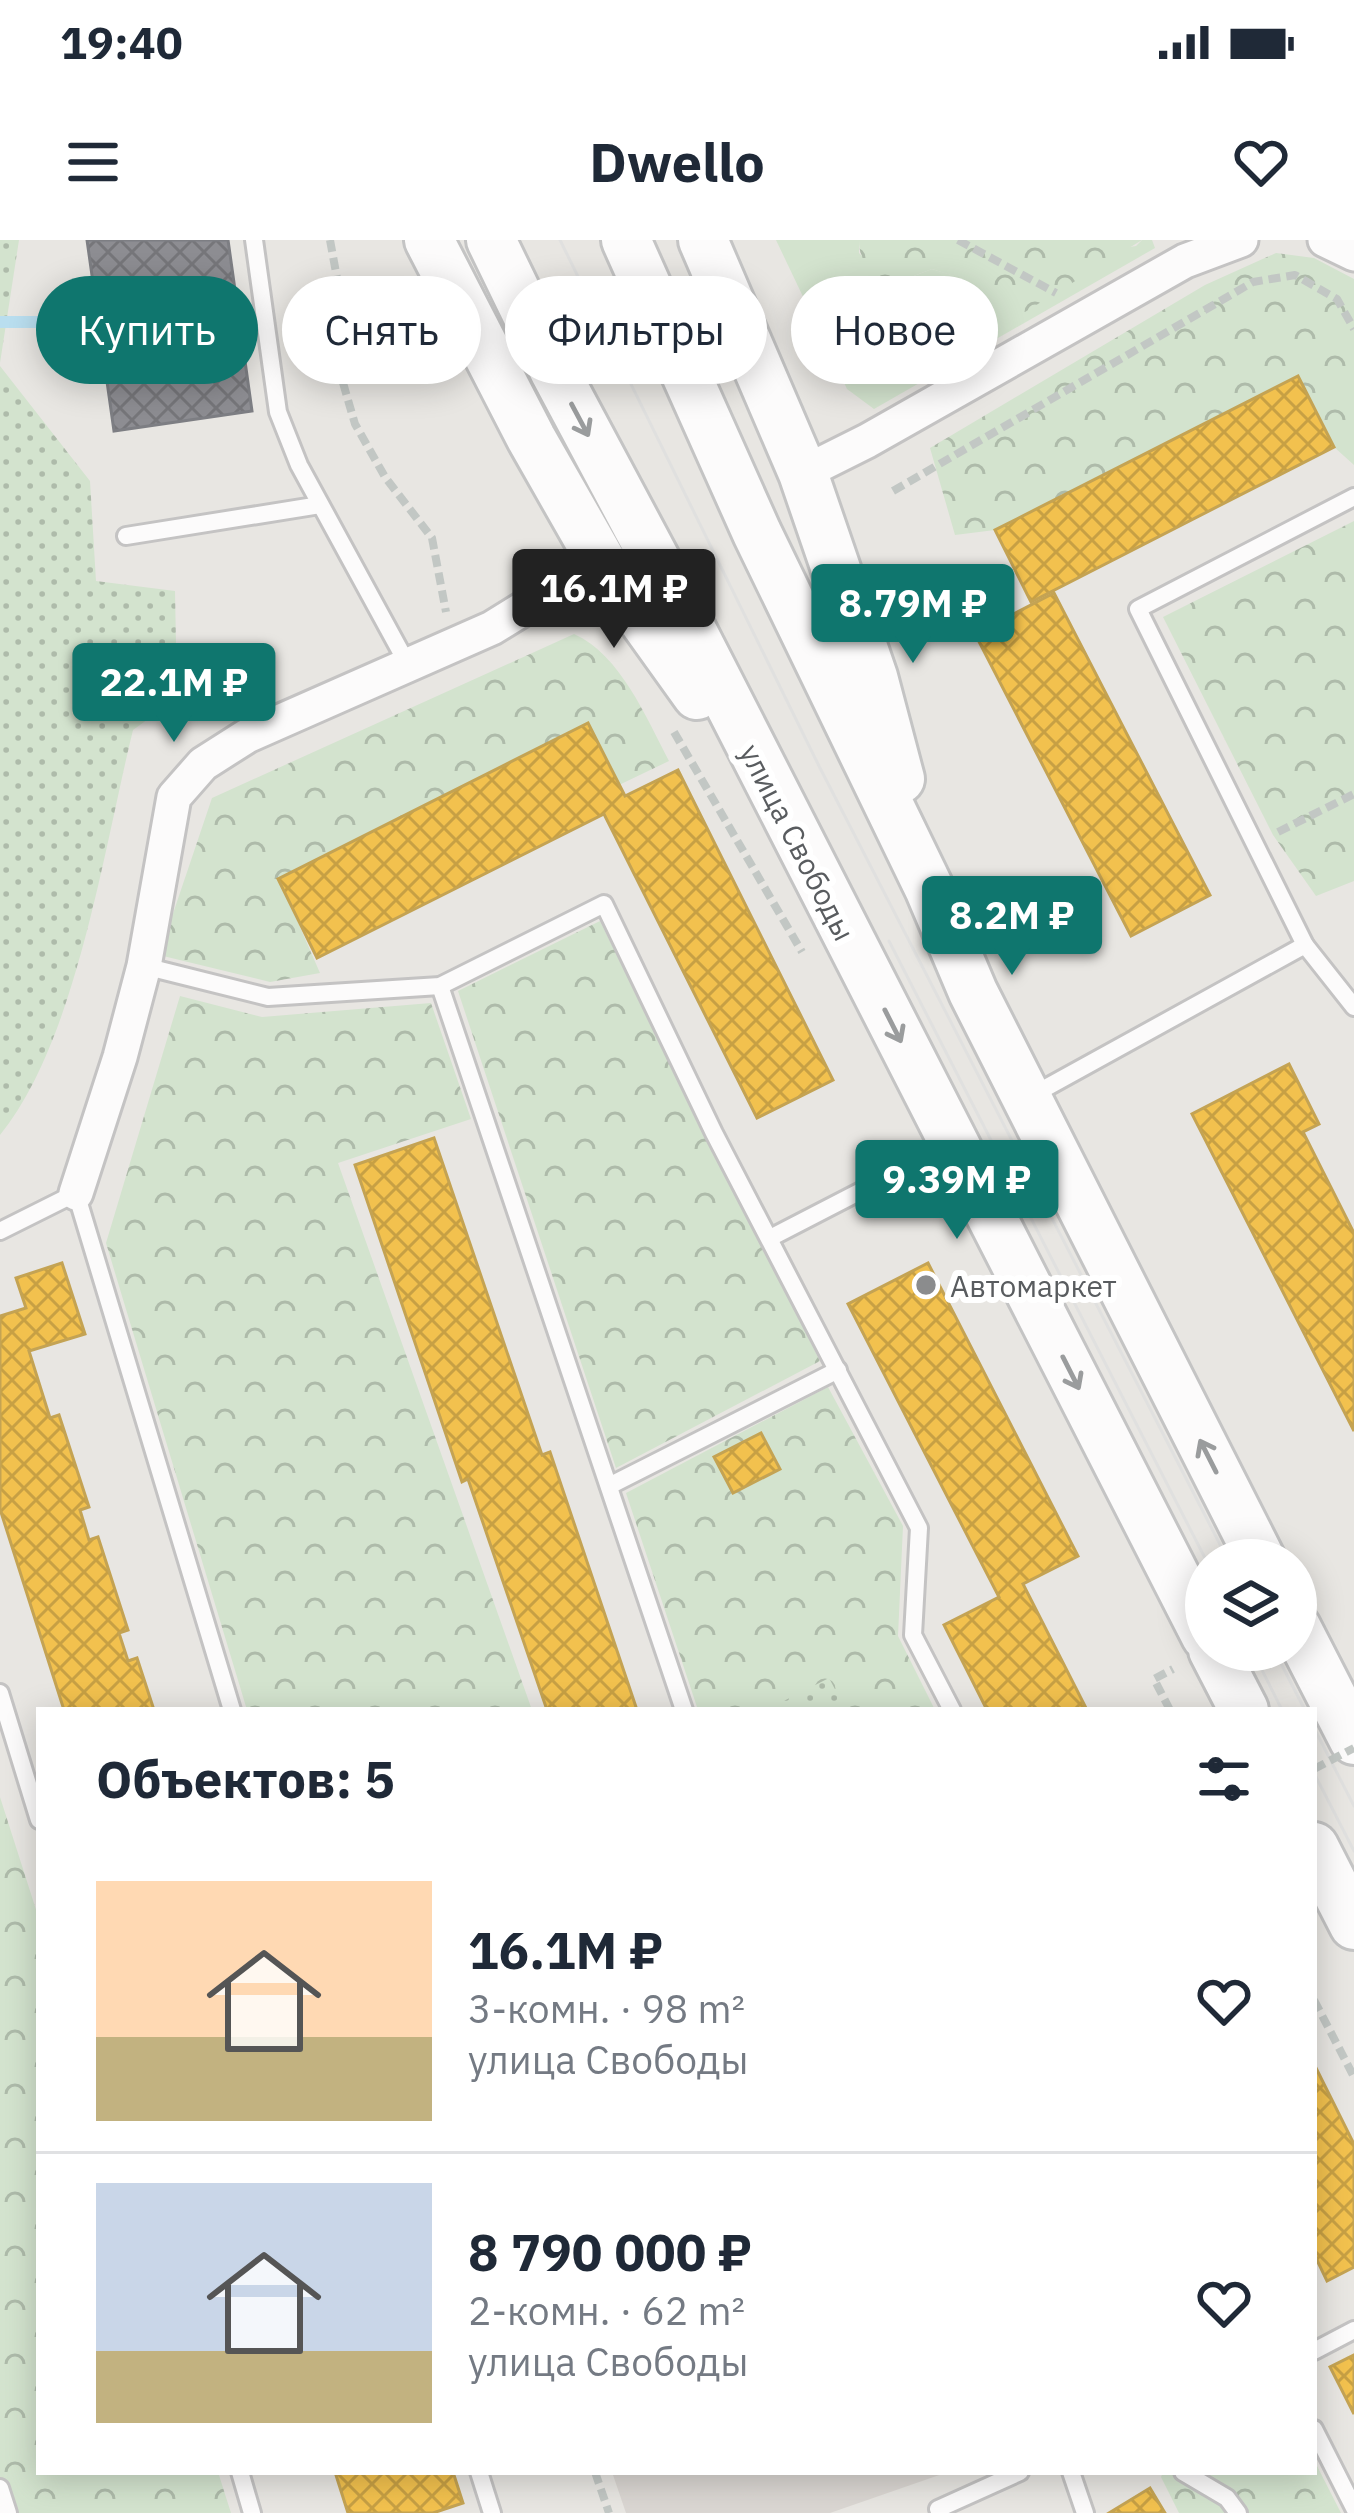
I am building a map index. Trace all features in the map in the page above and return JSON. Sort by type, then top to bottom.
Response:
[{"type":"main road","points":[[429,240],[531,438],[601,561],[781,811]]},
{"type":"main road","name":"улица Свободы","points":[[490,240],[1185,1595]]},
{"type":"main road","points":[[626,240],[757,533],[929,888],[973,992],[1251,1539]]},
{"type":"main road","points":[[703,240],[803,472],[873,677],[929,888]]},
{"type":"main road","points":[[1317,1670],[1354,1744]]},
{"type":"main road","points":[[1224,1671],[1242,1707]]},
{"type":"main road","points":[[1317,1853],[1354,1925]]},
{"type":"street","points":[[803,472],[1096,312],[1180,250],[1241,240]]},
{"type":"street","points":[[1325,240],[1354,254]]},
{"type":"street","points":[[76,1193],[144,966],[174,797],[202,764],[247,736],[492,628],[601,561]]},
{"type":"lane","points":[[254,240],[278,412],[298,465],[408,664]]},
{"type":"lane","points":[[1354,497],[1138,609],[1306,945],[1354,1007]]},
{"type":"lane","points":[[126,536],[320,505]]},
{"type":"lane","points":[[144,966],[268,998],[440,986],[604,904],[714,1133],[919,1528],[913,1634],[950,1707]]},
{"type":"lane","points":[[1025,1100],[1306,945]]},
{"type":"lane","points":[[440,986],[683,1707]]},
{"type":"lane","points":[[770,1238],[954,1143]]},
{"type":"lane","points":[[0,1231],[76,1193],[231,1707]]},
{"type":"lane","points":[[609,1486],[838,1370]]},
{"type":"lane","points":[[0,1693],[36,1810]]},
{"type":"lane","points":[[1317,2349],[1354,2330]]},
{"type":"lane","points":[[1317,2435],[1354,2508]]},
{"type":"lane","points":[[240,2475],[252,2513]]},
{"type":"lane","points":[[480,2475],[492,2513]]},
{"type":"lane","points":[[940,2513],[938,2509],[1013,2475]]},
{"type":"lane","points":[[1072,2475],[1085,2513]]},
{"type":"lane","points":[[1189,2475],[1227,2498],[1238,2513]]},
{"type":"lane","points":[[0,2488],[8,2513]]},
{"type":"path","points":[[330,240],[337,278],[341,376],[355,424],[386,477],[432,538],[440,596],[463,641]]},
{"type":"path","points":[[958,240],[1096,312]]},
{"type":"path","points":[[892,491],[1253,282],[1295,275],[1337,299],[1354,329]]},
{"type":"path","points":[[1256,844],[1354,794]]},
{"type":"path","points":[[1317,1767],[1354,1744]]},
{"type":"path","points":[[1317,2006],[1354,2077]]},
{"type":"path","points":[[597,2475],[610,2513]]},
{"type":"shaded area","points":[[613,2475],[939,2475],[830,2513],[626,2513]]},
{"type":"green space","points":[[0,240],[19,240],[0,363]]},
{"type":"green space","points":[[776,240],[859,240],[859,253],[881,276],[793,276]]},
{"type":"green space","points":[[859,240],[1142,240],[998,329],[998,276],[954,276],[932,269],[914,276],[876,276],[861,255]]},
{"type":"green space","points":[[1142,240],[1152,240],[1155,248],[998,338],[998,276],[955,276],[1136,246]]},
{"type":"green space","points":[[1276,253],[1314,258],[1354,279],[1354,465],[1334,447],[1297,376],[995,530],[955,535],[930,448],[1205,285]]},
{"type":"green space","points":[[932,269],[955,276],[914,276]]},
{"type":"green space","points":[[0,366],[90,481],[96,581],[175,591],[177,698],[133,730],[68,997],[26,1096],[0,1135]]},
{"type":"green space","points":[[845,384],[918,384],[874,409]]},
{"type":"green space","points":[[1354,521],[1354,881],[1316,896],[1273,835],[1163,617]]},
{"type":"green space","points":[[574,634],[590,643],[618,672],[669,761],[619,785],[588,724],[279,879],[320,973],[270,982],[159,955],[212,798]]},
{"type":"green space","points":[[600,921],[820,1361],[616,1468],[458,991]]},
{"type":"green space","points":[[180,996],[262,1017],[431,1003],[471,1119],[338,1163],[531,1707],[246,1707],[106,1243]]},
{"type":"green space","points":[[828,1387],[903,1526],[898,1636],[934,1707],[697,1707],[626,1493]]},
{"type":"green space","points":[[829,1678],[844,1707],[772,1707]]},
{"type":"green space","points":[[0,1797],[36,1910],[36,2475],[219,2475],[231,2513],[0,2513]]},
{"type":"green space","points":[[1317,2466],[1341,2513],[1179,2513],[1161,2477],[1317,2475]]},
{"type":"building: Жильё","points":[[1298,376],[1334,447],[1031,602],[995,530]]},
{"type":"building: Жильё","points":[[1054,593],[1210,895],[1131,936],[975,634]]},
{"type":"building: Жильё","points":[[588,723],[625,796],[678,770],[833,1080],[757,1118],[604,814],[317,958],[278,879]]},
{"type":"building: Жильё","points":[[1289,1064],[1319,1124],[1303,1132],[1354,1233],[1354,1431],[1192,1114]]},
{"type":"building: Жильё","points":[[434,1138],[542,1455],[550,1452],[636,1707],[546,1707],[468,1479],[462,1482],[355,1165]]},
{"type":"building: Жильё","points":[[62,1263],[85,1334],[29,1351],[50,1418],[59,1415],[89,1507],[80,1510],[89,1540],[98,1537],[128,1630],[119,1633],[128,1661],[137,1658],[153,1707],[63,1707],[0,1509],[0,1316],[26,1308],[16,1278]]},
{"type":"building: Жильё","points":[[928,1263],[1078,1556],[1023,1584],[1085,1707],[985,1707],[944,1625],[999,1597],[848,1304]]},
{"type":"building: Жильё","points":[[761,1433],[780,1469],[733,1493],[714,1457]]},
{"type":"building: Жильё","points":[[1317,2070],[1354,2144],[1354,2267],[1327,2281],[1317,2260]]},
{"type":"building: Жильё","points":[[1354,2355],[1354,2414],[1330,2367]]},
{"type":"building: Жильё","points":[[336,2475],[454,2475],[463,2503],[433,2513],[348,2513]]},
{"type":"building: Жильё","points":[[1150,2488],[1165,2513],[1109,2513]]},
{"type":"building: Промзона","points":[[87,240],[228,240],[233,276],[92,276]]},
{"type":"building: Промзона","points":[[107,384],[248,384],[252,411],[114,431]]},
{"type":"waterway","points":[[0,322],[36,322]]},
{"type":"tram line","points":[[560,240],[819,766],[1217,1539]]},
{"type":"tram line","points":[[889,941],[1195,1539]]},
{"type":"tram line","points":[[1262,1671],[1280,1707]]},
{"type":"tram line","points":[[1285,1671],[1303,1707]]},
{"type":"tram line","points":[[1317,1734],[1354,1806]]},
{"type":"tram line","points":[[1317,1779],[1354,1851]]},
{"type":"place","name":"Автомаркет","points":[[926,1285]]}]
